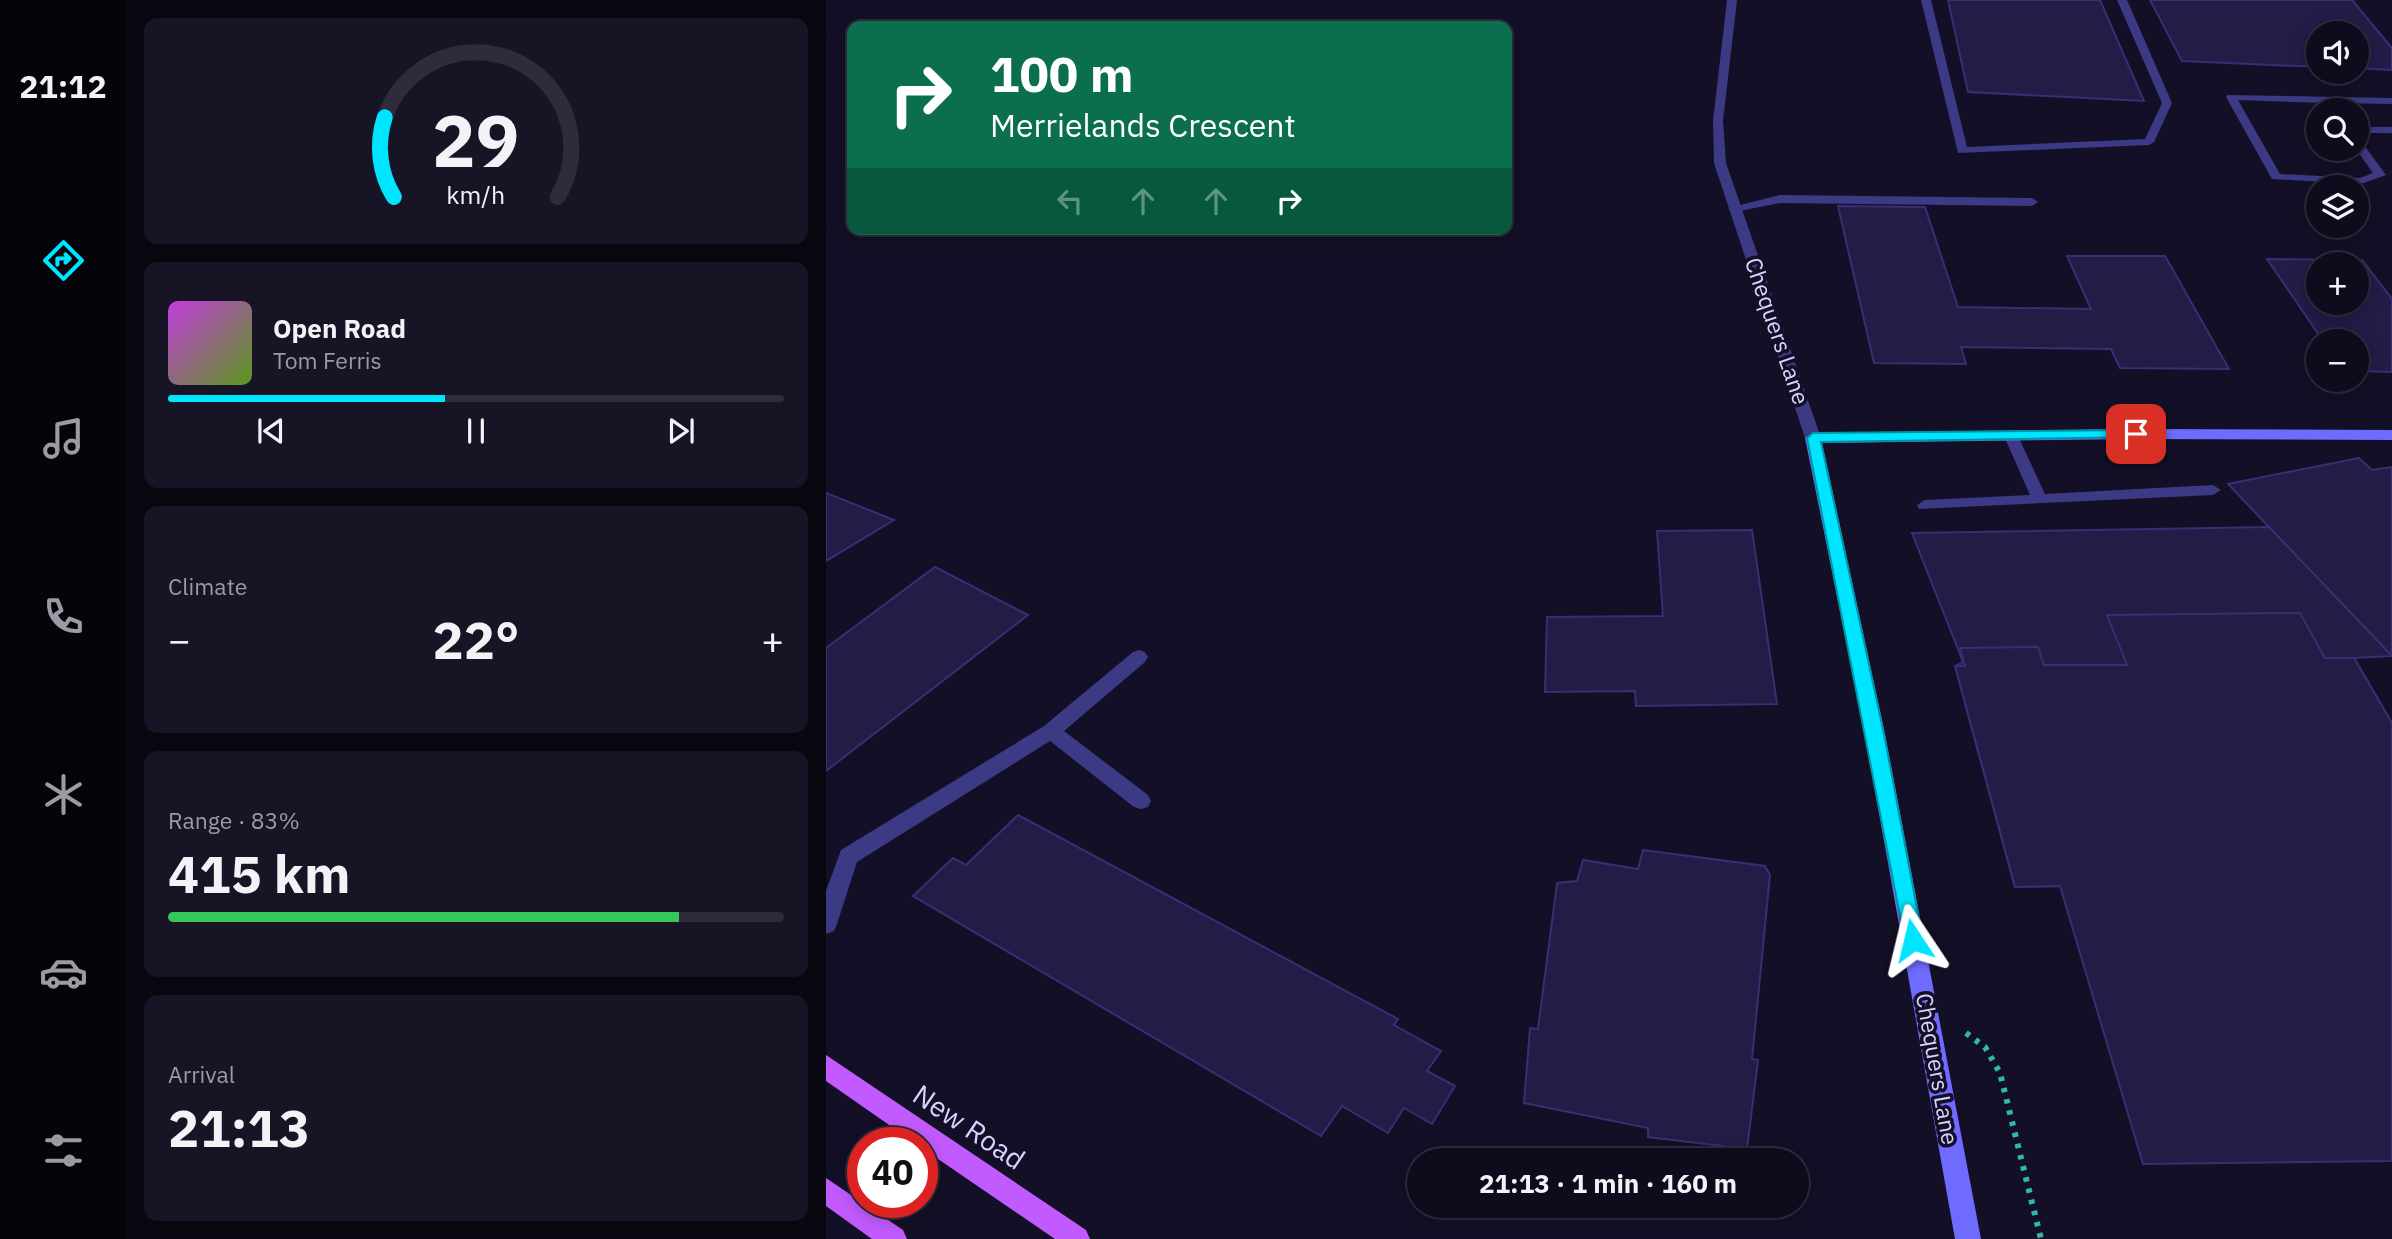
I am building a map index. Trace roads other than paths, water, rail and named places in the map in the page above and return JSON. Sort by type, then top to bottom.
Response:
[{"type":"main road","name":"New Road","points":[[826,1067],[1077,1239]]},
{"type":"main road","points":[[826,1191],[894,1239]]},
{"type":"street","name":"Chequers Lane","points":[[1732,0],[1718,121],[1720,163],[1813,438],[1875,734],[1968,1239]]},
{"type":"street","points":[[1926,0],[1962,151],[2149,142],[2167,103],[2122,0]]},
{"type":"street","points":[[2306,99],[2231,97],[2276,177],[2361,181],[2374,179],[2379,175],[2369,160]]},
{"type":"street","points":[[2369,101],[2392,101]]},
{"type":"street","points":[[2369,130],[2392,131]]},
{"type":"street","points":[[1734,208],[1780,200],[2032,202]]},
{"type":"street","points":[[1813,438],[2392,435]]},
{"type":"street","points":[[2011,436],[2040,500]]},
{"type":"street","points":[[1925,505],[2213,490]]},
{"type":"street","points":[[826,924],[848,856],[1051,731],[1139,657]]},
{"type":"street","points":[[1051,731],[1141,801]]}]
